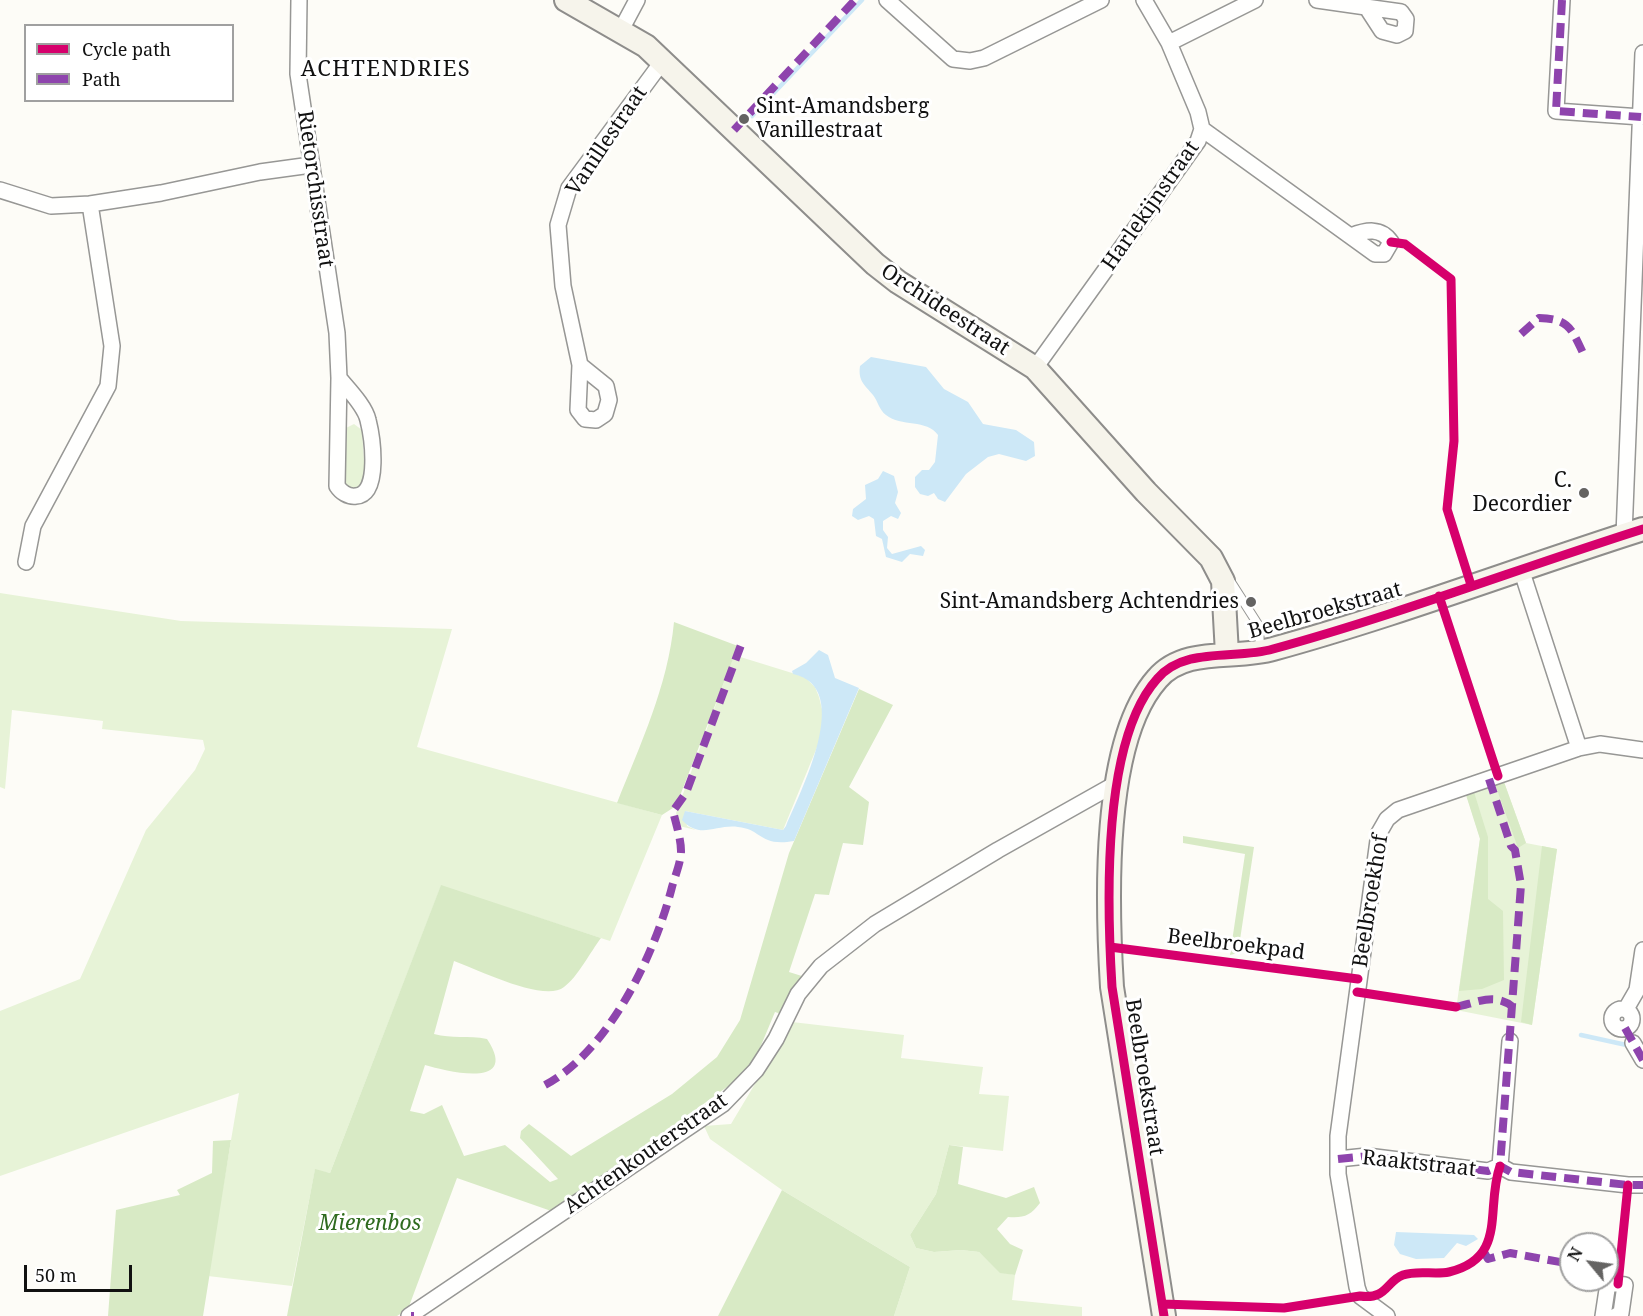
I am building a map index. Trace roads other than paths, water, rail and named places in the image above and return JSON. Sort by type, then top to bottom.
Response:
[{"type":"street","name":"Rietorchisstraat","points":[[299,0],[298,74],[337,333],[339,378],[337,486],[346,495],[356,497],[369,488],[374,475],[368,417],[339,378]]},
{"type":"street","name":"Orchideestraat","points":[[566,0],[646,46],[875,264],[898,282],[1035,368],[1146,492],[1212,558],[1220,573]]},
{"type":"street","points":[[621,30],[638,0]]},
{"type":"street","points":[[887,0],[953,59],[970,61],[984,58],[1101,0]]},
{"type":"street","points":[[905,17],[908,0]]},
{"type":"street","name":"Harlekijnstraat","points":[[1035,368],[1198,141],[1202,129],[1198,111],[1169,42],[1144,0]]},
{"type":"street","points":[[1169,42],[1255,0]]},
{"type":"street","points":[[1317,0],[1367,8]]},
{"type":"street","points":[[1562,0],[1556,111],[1641,117]]},
{"type":"street","points":[[1634,532],[1643,52]]},
{"type":"street","name":"Vanillestraat","points":[[580,365],[563,286],[558,225],[569,188],[662,62]]},
{"type":"street","points":[[1202,129],[1351,236]]},
{"type":"street","points":[[0,190],[51,206],[90,204],[160,194],[260,172],[311,165]]},
{"type":"street","points":[[26,562],[33,526],[108,386],[112,346],[90,204]]},
{"type":"street","name":"Beelbroekstraat","points":[[1164,1316],[1112,987],[1110,846],[1117,783],[1131,730],[1143,701],[1157,678],[1186,661],[1227,654],[1260,653],[1634,532]]},
{"type":"street","points":[[1521,568],[1579,748]]},
{"type":"street","points":[[1220,573],[1227,654]]},
{"type":"street","name":"Beelbroekhof","points":[[1387,1316],[1360,1296],[1338,1174],[1338,1136],[1379,833],[1387,819],[1398,810],[1579,748],[1600,744],[1643,750]]},
{"type":"street","name":"Achtenkouterstraat","points":[[409,1316],[723,1104],[756,1070],[776,1039],[798,994],[821,966],[875,924],[998,850],[1117,783]]},
{"type":"street","points":[[1626,1009],[1638,990],[1643,950]]},
{"type":"street","name":"Raaktstraat","points":[[1500,1166],[1510,1041]]},
{"type":"street","name":"Raaktstraat","points":[[1338,1159],[1367,1156],[1488,1171],[1500,1166]]},
{"type":"street","name":"Raaktstraat","points":[[1500,1166],[1511,1172],[1643,1185]]},
{"type":"street","points":[[1603,1316],[1608,1283],[1625,1285],[1621,1313],[1616,1316]]},
{"type":"lane","name":"Orchideestraat","points":[[1220,573],[1236,587],[1259,626],[1260,653]]},
{"type":"water","points":[[871,357],[926,367],[944,389],[968,402],[983,424],[1016,430],[1034,442],[1035,456],[1026,461],[999,454],[988,457],[966,474],[945,502],[938,499],[934,493],[928,496],[920,494],[915,487],[915,477],[922,470],[929,470],[935,462],[938,435],[927,427],[892,419],[884,413],[875,397],[862,382],[860,375],[860,366]]},
{"type":"water","points":[[883,471],[894,476],[898,492],[895,503],[901,513],[898,519],[891,516],[883,521],[883,530],[888,537],[887,548],[892,554],[921,546],[925,550],[923,556],[910,554],[902,562],[886,557],[882,539],[876,536],[874,519],[869,516],[858,520],[852,516],[853,509],[866,499],[865,485],[878,479]]},
{"type":"water","points":[[819,650],[828,655],[835,678],[859,688],[794,841],[774,842],[746,828],[702,830],[689,826],[682,820],[685,811],[783,830],[786,826],[811,766],[822,719],[820,698],[811,683],[793,674],[792,671],[806,663]]},
{"type":"water","points":[[1396,1232],[1474,1235],[1478,1239],[1466,1246],[1457,1243],[1444,1258],[1416,1259],[1400,1254],[1394,1245]]},
{"type":"waterway","points":[[752,116],[862,0]]},
{"type":"waterway","points":[[1581,1035],[1631,1046]]},
{"type":"place","name":"Sint-Amandsberg Vanillestraat","points":[[744,119]]},
{"type":"place","name":"C. Decordier","points":[[1584,493]]},
{"type":"place","name":"Sint-Amandsberg Achtendries","points":[[1251,602]]},
{"type":"district","name":"ACHTENDRIES","points":[[386,70]]},
{"type":"park label","name":"Mierenbos","points":[[370,1224]]}]
